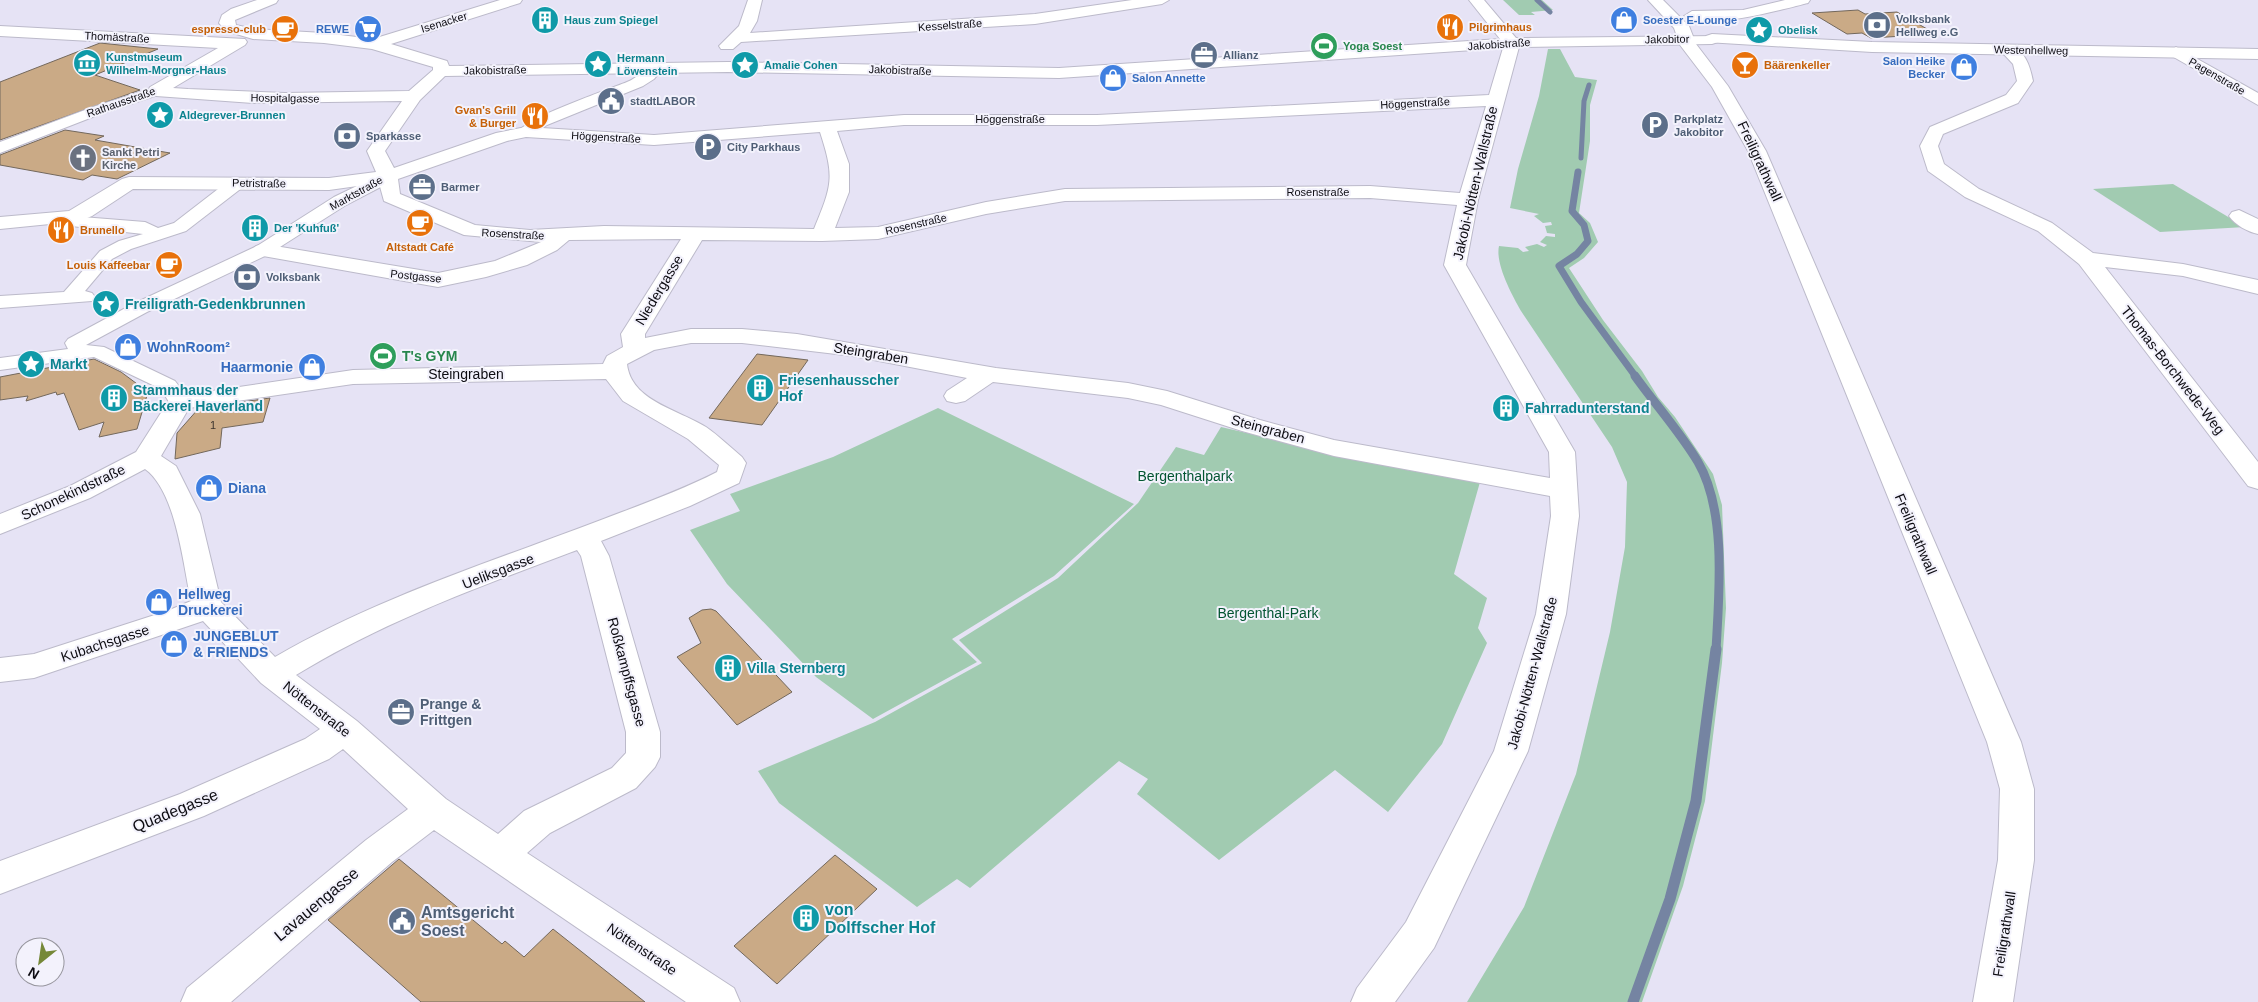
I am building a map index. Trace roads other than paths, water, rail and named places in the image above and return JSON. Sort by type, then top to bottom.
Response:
[{"type":"street","points":[[242,0],[264,2]]},
{"type":"street","name":"Isenacker","points":[[374,44],[515,0]]},
{"type":"street","points":[[700,67],[738,38],[749,24],[755,0]]},
{"type":"street","name":"Kesselstraße","points":[[738,38],[1035,18],[1118,3],[1162,0]]},
{"type":"street","points":[[1476,0],[1512,43]]},
{"type":"street","name":"Freiligrathwall","points":[[1655,0],[1680,26],[1687,42],[1717,57],[1744,126],[1776,194],[2004,742],[2017,789],[2016,860],[1993,1002]]},
{"type":"street","points":[[1666,0],[1692,16],[1717,57]]},
{"type":"street","points":[[1692,16],[1742,15],[1803,0]]},
{"type":"street","points":[[264,2],[227,18],[226,23],[231,28],[252,34],[324,38],[374,44],[441,64],[441,71],[414,96],[376,150],[388,176]]},
{"type":"street","name":"Thomästraße","points":[[0,31],[234,44]]},
{"type":"street","name":"Rathausstraße","points":[[0,148],[98,110],[156,91],[222,54],[234,44],[252,34]]},
{"type":"street","name":"Jakobistraße","points":[[441,71],[700,67],[1058,74],[1556,41]]},
{"type":"street","name":"Jakobitor","points":[[1556,41],[1622,41],[1650,44],[1687,42]]},
{"type":"street","name":"Westenhellweg","points":[[1687,42],[1717,57],[1805,46],[2258,54]]},
{"type":"street","name":"Jakobi-Nötten-Wallstraße","points":[[1371,1002],[1420,936],[1511,751],[1551,614],[1565,516],[1562,452],[1456,266],[1468,200],[1512,43]]},
{"type":"street","name":"Thomas-Borchwede-Weg","points":[[2008,50],[2021,64],[2025,81],[2012,99],[1936,131],[1929,146],[1935,167],[1972,193],[2045,227],[2087,259],[2258,480]]},
{"type":"street","name":"Pagenstraße","points":[[2176,52],[2258,100]]},
{"type":"street","name":"Marktstraße","points":[[80,352],[75,343],[140,308],[263,250],[340,201],[388,176],[502,137],[526,132],[542,122],[638,83],[649,76],[656,68]]},
{"type":"street","name":"Hospitalgasse","points":[[156,91],[238,97],[317,99],[414,96]]},
{"type":"street","name":"Höggenstraße","points":[[526,132],[654,140],[904,120],[1097,120],[1495,100]]},
{"type":"street","points":[[822,236],[839,192],[840,164],[828,130],[829,125]]},
{"type":"street","name":"Petristraße","points":[[73,217],[85,212],[129,183],[237,182],[330,184],[388,176]]},
{"type":"street","name":"Rosenstraße","points":[[388,176],[391,197],[454,226],[497,235],[562,236],[604,232],[822,236],[878,232],[986,208],[1065,195],[1343,192],[1468,200]]},
{"type":"street","points":[[0,302],[77,297],[106,255],[125,245],[180,227],[237,182]]},
{"type":"street","points":[[2239,216],[2258,228]]},
{"type":"street","points":[[0,223],[73,217],[77,222],[145,227],[156,235]]},
{"type":"street","name":"Niedergasse","points":[[636,349],[633,334],[694,234]]},
{"type":"street","name":"Postgasse","points":[[263,250],[438,280],[464,277],[504,265],[551,246],[562,236]]},
{"type":"street","points":[[2087,259],[2122,261],[2183,270],[2258,287]]},
{"type":"street","name":"Steingraben","points":[[180,402],[353,377],[419,374],[560,374],[614,371],[615,361],[623,354],[636,349],[685,338],[712,335],[754,336],[919,361],[990,374],[1147,394],[1237,422],[1367,455],[1564,490]]},
{"type":"street","points":[[0,364],[97,351],[168,385],[180,402],[146,458],[167,472],[186,514],[207,606]]},
{"type":"street","name":"Ueliksgasse","points":[[272,674],[301,655],[399,608],[584,538],[703,490],[729,477],[733,463],[697,434],[642,404],[617,382],[614,371]]},
{"type":"street","points":[[956,396],[990,374]]},
{"type":"street","name":"Schonekindstraße","points":[[0,525],[80,492],[146,458]]},
{"type":"street","name":"Roßkampffsgasse","points":[[501,854],[537,822],[624,778],[643,756],[644,732],[595,556],[584,538]]},
{"type":"street","name":"Kubachsgasse","points":[[0,670],[34,666],[178,619],[207,606]]},
{"type":"street","name":"Nöttenstraße","points":[[207,606],[272,674],[345,730],[433,810],[720,1002]]},
{"type":"street","name":"Quadegasse","points":[[0,878],[192,805],[317,749],[345,730]]},
{"type":"street","name":"Lavauengasse","points":[[201,1002],[379,851],[433,810]]},
{"type":"waterway","points":[[1537,0],[1550,12]]},
{"type":"waterway","points":[[1581,158],[1584,101],[1589,85]]},
{"type":"waterway","points":[[1578,172],[1572,211],[1584,225],[1588,241],[1577,254],[1559,266],[1581,302],[1636,377]]},
{"type":"waterway","points":[[1635,376],[1691,451],[1707,482],[1713,505],[1719,554],[1719,604],[1716,650]]},
{"type":"waterway","points":[[1633,1002],[1670,899],[1696,801],[1716,649]]},
{"type":"place","name":"Haus zum Spiegel","points":[[545,20]]},
{"type":"place","name":"Soester E-Lounge","points":[[1624,20]]},
{"type":"place","name":"Volksbank Hellweg e.G","points":[[1877,25]]},
{"type":"place","name":"Pilgrimhaus","points":[[1450,27]]},
{"type":"place","name":"espresso-club","points":[[285,29]]},
{"type":"place","name":"REWE","points":[[368,29]]},
{"type":"place","name":"Obelisk","points":[[1759,30]]},
{"type":"place","name":"Yoga Soest","points":[[1324,46]]},
{"type":"place","name":"Allianz","points":[[1204,55]]},
{"type":"place","name":"Kunstmuseum Wilhelm-Morgner-Haus","points":[[87,63]]},
{"type":"place","name":"Hermann Löwenstein","points":[[598,64]]},
{"type":"place","name":"Amalie Cohen","points":[[745,65]]},
{"type":"place","name":"Bäärenkeller","points":[[1745,65]]},
{"type":"place","name":"Salon Heike Becker","points":[[1964,67]]},
{"type":"place","name":"Salon Annette","points":[[1113,78]]},
{"type":"place","name":"stadtLABOR","points":[[611,101]]},
{"type":"place","name":"Aldegrever-Brunnen","points":[[160,115]]},
{"type":"place","name":"Gvan's Grill & Burger","points":[[535,116]]},
{"type":"place","name":"Parkplatz Jakobitor","points":[[1655,125]]},
{"type":"place","name":"Sparkasse","points":[[347,136]]},
{"type":"place","name":"City Parkhaus","points":[[708,147]]},
{"type":"place","name":"Sankt Petri Kirche","points":[[83,158]]},
{"type":"place","name":"Barmer","points":[[422,187]]},
{"type":"place","name":"Altstadt Café","points":[[420,223]]},
{"type":"place","name":"Der 'Kuhfuß'","points":[[255,228]]},
{"type":"place","name":"Brunello","points":[[61,230]]},
{"type":"place","name":"Louis Kaffeebar","points":[[169,265]]},
{"type":"place","name":"Volksbank","points":[[247,277]]},
{"type":"place","name":"Freiligrath-Gedenkbrunnen","points":[[106,304]]},
{"type":"place","name":"WohnRoom²","points":[[128,347]]},
{"type":"place","name":"T's GYM","points":[[383,356]]},
{"type":"place","name":"Markt","points":[[31,364]]},
{"type":"place","name":"Haarmonie","points":[[312,367]]},
{"type":"place","name":"Friesenhausscher Hof","points":[[760,388]]},
{"type":"place","name":"Stammhaus der Bäckerei Haverland","points":[[114,398]]},
{"type":"place","name":"Fahrradunterstand","points":[[1506,408]]},
{"type":"place","name":"Diana","points":[[209,488]]},
{"type":"place","name":"Hellweg Druckerei","points":[[159,602]]},
{"type":"place","name":"JUNGEBLUT & FRIENDS","points":[[174,644]]},
{"type":"place","name":"Villa Sternberg","points":[[728,668]]},
{"type":"place","name":"Prange & Frittgen","points":[[401,712]]},
{"type":"place","name":"von Dolffscher Hof","points":[[806,918]]},
{"type":"place","name":"Amtsgericht Soest","points":[[402,921]]},
{"type":"park label","name":"Bergenthalpark","points":[[1185,476]]},
{"type":"park label","name":"Bergenthal-Park","points":[[1268,613]]}]
